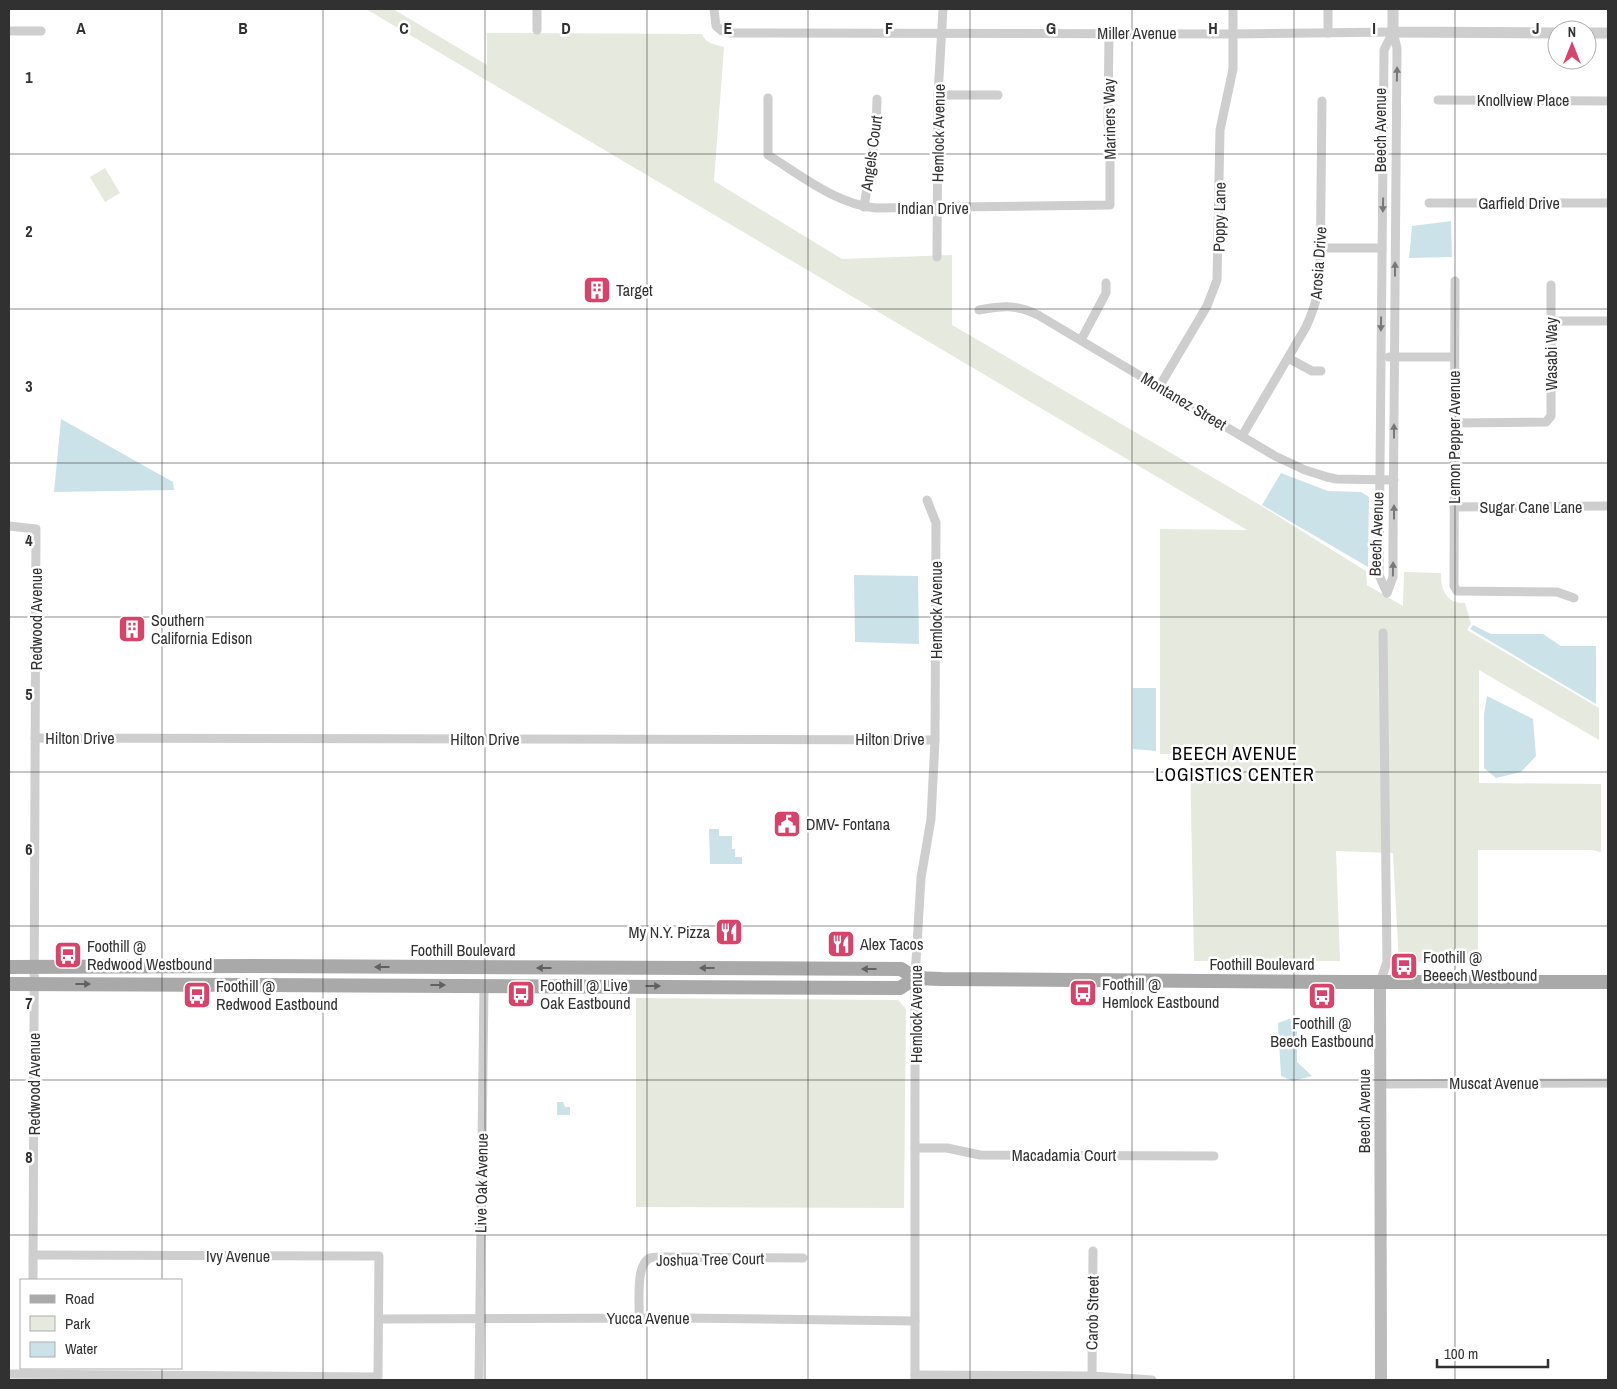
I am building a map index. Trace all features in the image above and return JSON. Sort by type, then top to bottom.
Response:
[{"type":"main road","name":"Foothill Boulevard","points":[[9,967],[280,966],[901,969],[915,978],[1608,982]]},
{"type":"main road","name":"Foothill Boulevard","points":[[9,984],[900,988],[915,978]]},
{"type":"main road","name":"Beech Avenue","points":[[1380,982],[1381,1380]]},
{"type":"street","points":[[537,9],[537,30]]},
{"type":"street","name":"Miller Avenue","points":[[714,9],[715,23],[718,29],[730,33],[1547,33]]},
{"type":"street","name":"Hemlock Avenue","points":[[937,257],[938,95],[943,9]]},
{"type":"street","name":"Poppy Lane","points":[[1159,387],[1207,306],[1217,280],[1220,130],[1233,69],[1233,9]]},
{"type":"street","points":[[1328,9],[1328,32]]},
{"type":"street","name":"Beech Avenue","points":[[1393,9],[1393,32],[1397,48],[1394,480],[1393,577],[1387,593],[1379,575],[1384,50],[1393,32]]},
{"type":"street","points":[[9,31],[41,31]]},
{"type":"street","name":"Mariners Way","points":[[1109,33],[1108,121],[1110,205]]},
{"type":"street","points":[[938,95],[998,95]]},
{"type":"street","name":"Indian Drive","points":[[768,98],[768,155],[848,202],[864,207],[937,208],[1110,205]]},
{"type":"street","name":"Angels Court","points":[[864,207],[876,131],[877,99]]},
{"type":"street","name":"Knollview Place","points":[[1438,100],[1608,101]]},
{"type":"street","name":"Arosia Drive","points":[[1242,436],[1315,308],[1320,283],[1322,101]]},
{"type":"street","name":"Garfield Drive","points":[[1429,203],[1608,203]]},
{"type":"street","points":[[1320,248],[1382,248]]},
{"type":"street","name":"Lemon Pepper Avenue","points":[[1455,282],[1454,586],[1457,592],[1557,592],[1574,598]]},
{"type":"street","points":[[1081,340],[1106,293],[1106,283]]},
{"type":"street","name":"Wasabi Way","points":[[1454,423],[1546,422],[1551,416],[1551,285]]},
{"type":"street","name":"Montanez Street","points":[[979,310],[1003,306],[1019,307],[1038,315],[1290,464],[1336,479],[1394,480]]},
{"type":"street","points":[[1551,321],[1608,321]]},
{"type":"street","points":[[1381,357],[1454,357]]},
{"type":"street","points":[[1288,358],[1312,371],[1321,371]]},
{"type":"street","name":"Hemlock Avenue","points":[[915,1378],[915,978],[921,878],[931,819],[935,740],[936,523],[927,500]]},
{"type":"street","name":"Sugar Cane Lane","points":[[1454,507],[1608,506]]},
{"type":"street","name":"Redwood Avenue","points":[[9,526],[36,528],[34,1279]]},
{"type":"street","name":"Beech Avenue","points":[[1380,982],[1387,962],[1383,633]]},
{"type":"street","name":"Hilton Drive","points":[[35,738],[935,740]]},
{"type":"street","name":"Live Oak Avenue","points":[[479,1380],[484,986]]},
{"type":"street","name":"Muscat Avenue","points":[[1380,1084],[1608,1082]]},
{"type":"street","name":"Macadamia Court","points":[[915,1148],[947,1148],[980,1155],[1214,1156]]},
{"type":"street","name":"Carob Street","points":[[1092,1376],[1093,1251]]},
{"type":"street","name":"Ivy Avenue","points":[[34,1255],[379,1256],[380,1319]]},
{"type":"street","name":"Joshua Tree Court","points":[[639,1318],[640,1275],[642,1264],[649,1258],[803,1258]]},
{"type":"street","name":"Yucca Avenue","points":[[380,1319],[639,1318],[915,1321]]},
{"type":"street","points":[[9,1374],[378,1377],[380,1319]]},
{"type":"street","points":[[915,1378],[1092,1376],[1152,1380]]},
{"type":"green space","points":[[366,9],[393,9],[487,65],[487,33],[702,34],[708,42],[724,47],[714,181],[842,259],[952,255],[952,325],[1260,505],[1366,571],[1367,585],[1403,606],[1404,572],[1441,573],[1443,590],[1449,598],[1459,603],[1465,603],[1471,624],[1467,630],[1599,708],[1599,740],[1479,670],[1479,783],[1601,784],[1601,852],[1592,850],[1478,850],[1478,960],[1399,963],[1393,853],[1336,851],[1340,961],[1194,961],[1190,754],[1160,754],[1160,529],[1247,530]]},
{"type":"green space","points":[[105,168],[120,193],[105,202],[90,177]]},
{"type":"green space","points":[[636,998],[898,1000],[906,1009],[904,1208],[636,1207]]},
{"type":"water","points":[[1451,221],[1452,257],[1409,258],[1412,226]]},
{"type":"water","points":[[61,419],[173,482],[174,490],[54,492]]},
{"type":"water","points":[[1281,473],[1328,491],[1361,492],[1369,497],[1368,567],[1262,505]]},
{"type":"water","points":[[854,575],[918,576],[919,644],[855,642]]},
{"type":"water","points":[[1473,625],[1491,634],[1543,634],[1561,646],[1596,646],[1596,704],[1470,629]]},
{"type":"water","points":[[1133,688],[1156,688],[1156,751],[1133,749]]},
{"type":"water","points":[[1487,696],[1533,719],[1536,756],[1521,772],[1496,778],[1484,768],[1484,714]]},
{"type":"water","points":[[709,829],[719,829],[719,836],[732,836],[732,849],[735,849],[735,857],[742,857],[742,864],[710,864]]},
{"type":"water","points":[[1292,1018],[1297,1022],[1297,1062],[1312,1076],[1293,1081],[1281,1076],[1278,1023]]},
{"type":"water","points":[[557,1102],[563,1102],[565,1107],[570,1107],[570,1115],[557,1115]]},
{"type":"place","name":"Target","points":[[597,290]]},
{"type":"place","name":"Southern California Edison","points":[[132,629]]},
{"type":"place","name":"DMV- Fontana","points":[[787,824]]},
{"type":"place","name":"My N.Y. Pizza","points":[[729,932]]},
{"type":"place","name":"Alex Tacos","points":[[841,944]]},
{"type":"place","name":"Foothill @ Redwood Westbound","points":[[68,955]]},
{"type":"place","name":"Foothill @ Beeech Westbound","points":[[1404,966]]},
{"type":"place","name":"Foothill @ Hemlock Eastbound","points":[[1083,993]]},
{"type":"place","name":"Foothill @ Live Oak Eastbound","points":[[521,994]]},
{"type":"place","name":"Foothill @ Redwood Eastbound","points":[[197,995]]},
{"type":"place","name":"Foothill @ Beech Eastbound","points":[[1322,996]]},
{"type":"district","name":"BEECH AVENUE LOGISTICS CENTER","points":[[1235,764]]}]
